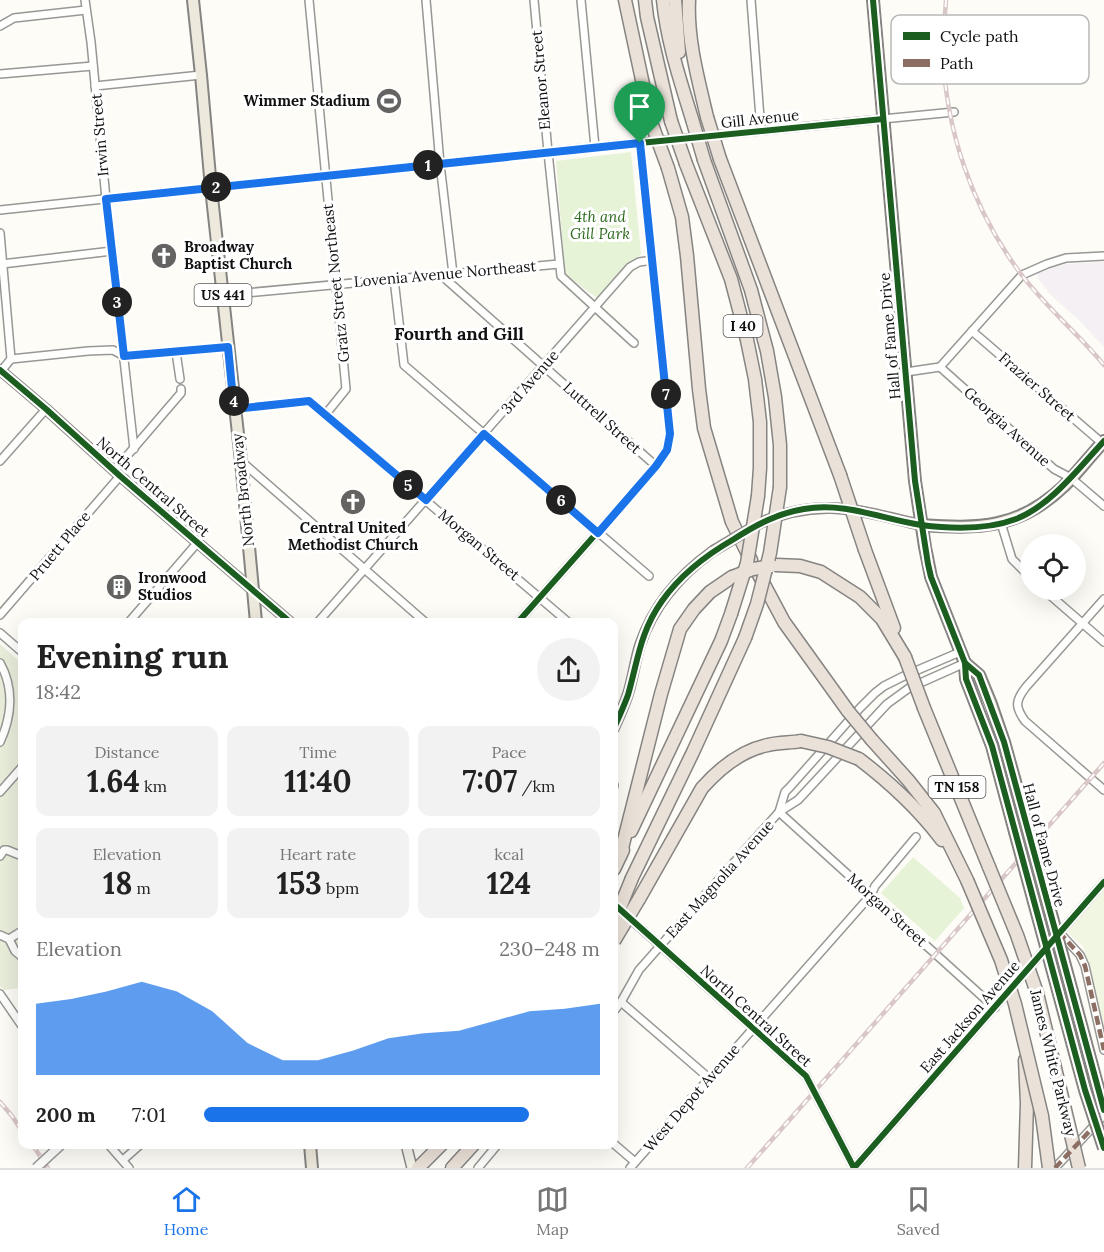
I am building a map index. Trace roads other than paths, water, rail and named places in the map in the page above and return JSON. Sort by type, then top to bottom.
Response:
[{"type":"highway","points":[[625,0],[651,122],[668,168],[682,217],[704,429],[732,522],[784,622],[848,711],[934,813],[953,853]]},
{"type":"highway","name":"I 40","points":[[618,860],[721,641],[731,614],[747,563],[758,496],[760,468],[755,379],[749,350],[731,279],[671,121],[645,0]]},
{"type":"highway","name":"I 40","points":[[618,912],[745,638],[757,604],[770,553],[780,487],[780,445],[776,397],[767,351],[751,290],[704,160],[677,72],[664,16],[663,0]]},
{"type":"highway","points":[[675,0],[678,44],[686,98]]},
{"type":"highway","points":[[689,0],[693,54],[706,117],[840,475],[905,657]]},
{"type":"highway","points":[[620,856],[680,629],[710,592],[732,577],[753,569],[776,565],[800,566],[821,572],[860,597],[882,620],[905,657]]},
{"type":"highway","name":"James White Parkway","points":[[905,657],[1017,935],[1037,993],[1079,1168]]},
{"type":"highway","points":[[618,934],[702,788],[715,774],[742,755],[768,745],[801,741],[828,747],[859,759],[918,812],[953,853]]},
{"type":"highway","name":"James White Parkway","points":[[953,853],[1001,960],[1015,1004],[1042,1116],[1049,1168]]},
{"type":"highway","points":[[1024,1041],[1028,1103],[1025,1168]]},
{"type":"highway","points":[[418,1168],[437,1149]]},
{"type":"highway","points":[[452,1168],[469,1149]]},
{"type":"main road","name":"North Broadway","points":[[193,0],[256,618]]},
{"type":"main road","name":"Hall of Fame Drive","points":[[873,0],[915,482],[931,577],[965,663],[966,679],[992,746],[1085,1090],[1104,1148]]},
{"type":"main road","name":"North Central Street","points":[[0,370],[285,618]]},
{"type":"main road","points":[[618,718],[628,694],[640,644],[662,601],[685,574],[713,551],[760,523],[789,512],[825,507],[859,511],[921,525],[980,527],[1001,523],[1017,519],[1047,501],[1103,442]]},
{"type":"main road","name":"Hall of Fame Drive","points":[[965,663],[979,675],[1004,742],[1104,1110]]},
{"type":"main road","points":[[310,1149],[312,1168]]},
{"type":"main road","points":[[407,1149],[412,1168]]},
{"type":"street","name":"Irwin Street","points":[[85,0],[134,449]]},
{"type":"street","name":"Gratz Street Northeast","points":[[309,0],[346,389],[326,415]]},
{"type":"street","points":[[426,0],[440,164],[453,274]]},
{"type":"street","name":"Eleanor Street","points":[[534,0],[561,276],[634,343]]},
{"type":"street","points":[[581,0],[595,147]]},
{"type":"street","points":[[751,0],[761,131]]},
{"type":"street","points":[[0,26],[14,18],[86,10]]},
{"type":"street","points":[[0,74],[93,66]]},
{"type":"street","points":[[95,86],[201,75]]},
{"type":"street","name":"Gill Avenue","points":[[0,210],[595,147],[954,112]]},
{"type":"street","points":[[522,618],[656,466],[667,450],[670,434],[640,143]]},
{"type":"street","points":[[0,233],[11,359]]},
{"type":"street","points":[[2,264],[112,251]]},
{"type":"street","points":[[906,372],[940,367],[1022,275],[1066,258],[1104,256]]},
{"type":"street","name":"3rd Avenue","points":[[322,618],[630,267],[639,262],[653,260]]},
{"type":"street","name":"Lovenia Avenue Northeast","points":[[223,295],[559,264]]},
{"type":"street","name":"Luttrell Street","points":[[441,275],[656,466]]},
{"type":"street","points":[[393,279],[404,365],[649,576]]},
{"type":"street","name":"Frazier Street","points":[[972,331],[1103,442]]},
{"type":"street","points":[[0,370],[11,359],[88,351],[113,350],[124,356],[228,347]]},
{"type":"street","points":[[176,352],[180,379]]},
{"type":"street","name":"Georgia Avenue","points":[[940,367],[1054,469],[1071,478],[1104,506]]},
{"type":"street","name":"Pruett Place","points":[[0,615],[117,473],[181,393],[181,389]]},
{"type":"street","name":"Morgan Street","points":[[234,409],[309,401],[563,618]]},
{"type":"street","points":[[0,461],[46,409]]},
{"type":"street","points":[[241,461],[420,618]]},
{"type":"street","points":[[1001,523],[1012,559],[1020,567]]},
{"type":"street","points":[[132,618],[198,542]]},
{"type":"street","points":[[1104,599],[1017,700],[1019,713],[1025,721],[1104,790]]},
{"type":"street","points":[[1056,600],[1104,642]]},
{"type":"street","points":[[0,633],[18,649]]},
{"type":"street","name":"East Magnolia Avenue","points":[[779,812],[785,792],[875,693],[906,675],[960,652]]},
{"type":"street","points":[[0,663],[7,680],[10,705],[7,723],[0,742]]},
{"type":"street","name":"East Magnolia Avenue","points":[[618,1006],[639,970],[660,946],[779,812],[798,800],[886,704],[909,688],[965,663]]},
{"type":"street","points":[[0,792],[18,772]]},
{"type":"street","name":"Morgan Street","points":[[779,812],[995,1008]]},
{"type":"street","name":"West Depot Avenue","points":[[633,1165],[871,895],[875,886],[916,837]]},
{"type":"street","points":[[0,856],[4,850],[18,854]]},
{"type":"street","name":"East Jackson Avenue","points":[[854,1168],[1104,882]]},
{"type":"street","name":"North Central Street","points":[[618,908],[802,1072],[809,1081],[854,1168]]},
{"type":"street","points":[[1059,932],[1080,955],[1085,966],[1104,1050]]},
{"type":"street","points":[[9,939],[18,933]]},
{"type":"street","points":[[0,935],[9,939],[18,954]]},
{"type":"street","points":[[0,994],[18,1020]]},
{"type":"street","points":[[621,1002],[710,1079]]},
{"type":"street","points":[[1055,1168],[1104,1115]]},
{"type":"street","points":[[618,1148],[633,1165]]},
{"type":"street","points":[[36,1168],[57,1149]]},
{"type":"street","points":[[113,1149],[129,1168]]},
{"type":"street","points":[[123,1160],[135,1149]]},
{"type":"street","points":[[478,1168],[494,1149]]},
{"type":"railway","points":[[945,15],[946,0]]},
{"type":"railway","points":[[946,84],[955,138],[987,220],[1018,270],[1038,295],[1104,365]]},
{"type":"railway","points":[[747,1168],[1104,763]]},
{"type":"railway","points":[[0,1102],[18,1125]]},
{"type":"railway","points":[[35,1149],[48,1168]]},
{"type":"place","name":"Wimmer Stadium","points":[[389,101]]},
{"type":"place","name":"Broadway Baptist Church","points":[[164,256]]},
{"type":"place","name":"Central United Methodist Church","points":[[353,502]]},
{"type":"place","name":"Ironwood Studios","points":[[119,587]]},
{"type":"district","name":"Fourth and Gill","points":[[459,334]]},
{"type":"park label","name":"4th and Gill Park","points":[[600,226]]}]
